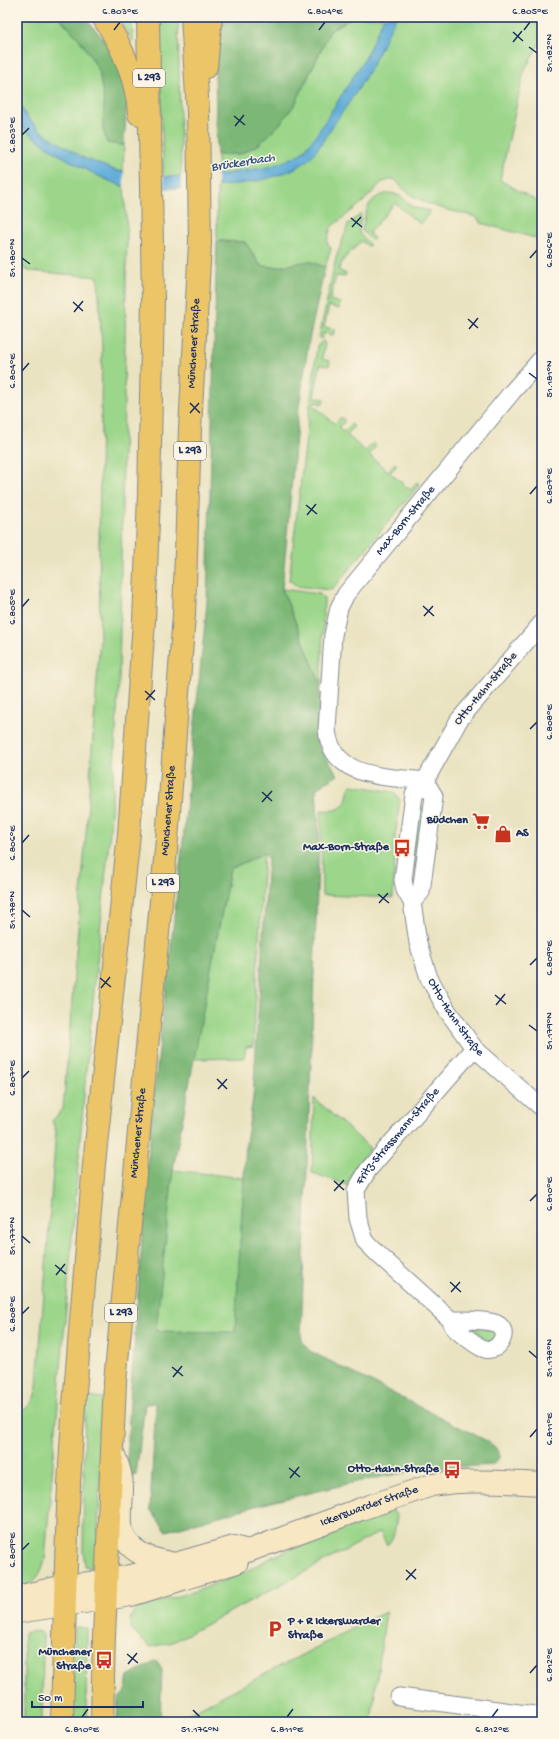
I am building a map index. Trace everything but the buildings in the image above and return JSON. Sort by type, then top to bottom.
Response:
[{"type":"main road","points":[[103,17],[117,39],[128,64],[138,99],[145,140]]},
{"type":"main road","name":"L 293","points":[[62,1722],[64,1596],[69,1460],[94,1164],[130,834],[143,637],[149,487],[153,300],[152,198],[145,140],[148,17]]},
{"type":"main road","name":"Münchener Straße","points":[[102,1722],[115,1382],[168,832],[184,615],[190,429],[200,243],[198,112],[192,17]]},
{"type":"main road","points":[[198,112],[203,94],[211,17]]},
{"type":"main road","points":[[112,1450],[120,1472],[122,1488],[121,1524],[125,1538],[134,1549],[142,1554],[156,1560],[176,1564]]},
{"type":"main road","name":"Ickerswarder Straße","points":[[106,1590],[140,1593],[240,1561],[248,1551],[361,1509],[432,1485],[495,1482],[542,1484]]},
{"type":"main road","name":"Ickerswarder Straße","points":[[17,1597],[64,1596],[106,1590],[176,1564],[234,1547],[248,1551]]},
{"type":"main road","name":"Ickerswarder Straße","points":[[17,1612],[64,1596]]},
{"type":"street","name":"Max-Born-Straße","points":[[425,781],[362,772],[347,766],[334,752],[327,729],[336,619],[346,594],[512,392],[542,358]]},
{"type":"street","name":"Otto-Hahn-Straße","points":[[542,623],[459,720],[425,781],[434,796],[421,892],[412,902],[418,942],[429,978],[447,1010],[474,1048],[542,1108]]},
{"type":"street","name":"Fritz-Strassmann-Straße","points":[[451,1320],[365,1241],[358,1218],[356,1190],[368,1170],[474,1048]]},
{"type":"street","points":[[399,1697],[542,1716]]},
{"type":"green space","points":[[17,17],[59,17],[80,40],[99,70],[104,102],[103,129],[119,145],[124,145],[123,172],[110,169],[77,155],[45,134],[22,110],[17,97]]},
{"type":"green space","points":[[59,17],[84,17],[102,37],[119,67],[127,100],[124,145],[107,143],[103,129],[104,102],[99,70],[80,40]]},
{"type":"green space","points":[[117,17],[132,17],[133,41]]},
{"type":"green space","points":[[159,17],[178,17],[181,176],[163,177]]},
{"type":"green space","points":[[222,17],[353,17],[330,31],[295,104],[280,124],[258,145],[240,154],[217,155],[215,73]]},
{"type":"green space","points":[[353,17],[542,17],[542,39],[524,71],[500,180],[542,204],[542,240],[481,223],[476,217],[431,205],[411,195],[402,188],[395,179],[382,182],[363,202],[331,227],[327,242],[331,249],[325,267],[309,261],[277,267],[261,266],[245,242],[217,241],[217,155],[240,154],[258,145],[280,124],[295,104],[330,31]]},
{"type":"green space","points":[[17,118],[26,129],[51,149],[81,167],[124,187],[127,230],[119,680],[110,831],[86,1071],[45,1559],[41,1571],[36,1579],[17,1590],[17,1572],[23,1564],[17,1533],[17,1414],[31,1403],[35,1396],[37,1387],[56,1131],[52,1121],[63,1109],[86,833],[100,638],[99,544],[102,349],[98,277],[29,271],[17,265]]},
{"type":"green space","points":[[391,193],[400,196],[413,207],[431,211],[420,224],[395,203],[369,233],[374,238],[372,241],[362,231],[369,205],[377,197]]},
{"type":"green space","points":[[361,214],[359,233],[370,245],[368,246],[361,241],[344,259],[338,270],[346,274],[344,277],[336,276],[330,300],[340,303],[339,309],[329,306],[324,327],[335,329],[333,335],[324,333],[322,339],[319,338],[336,258],[348,224]]},
{"type":"green space","points":[[217,241],[245,242],[261,266],[277,267],[309,261],[325,267],[309,340],[298,414],[282,589],[321,685],[317,744],[338,775],[316,789],[319,836],[301,1336],[303,1343],[310,1351],[487,1441],[497,1449],[499,1452],[499,1458],[492,1465],[423,1469],[356,1482],[255,1506],[166,1531],[150,1509],[156,1403],[145,1404],[136,1475],[126,1481],[130,1400],[151,1120],[183,840],[207,603]],"holes":[[[264,853],[268,857],[253,1098],[246,1143],[235,1332],[156,1331],[173,1170],[230,869]]]},
{"type":"green space","points":[[323,341],[325,343],[322,359],[330,361],[329,366],[320,365],[314,397],[324,399],[323,404],[314,402],[314,406],[335,424],[341,417],[345,421],[339,427],[343,432],[351,424],[354,426],[347,435],[365,451],[373,443],[376,446],[369,455],[388,471],[395,463],[397,465],[390,473],[411,490],[417,482],[419,485],[333,589],[329,590],[297,586],[289,580],[317,346]]},
{"type":"green space","points":[[282,589],[320,594],[324,598],[321,685]]},
{"type":"green space","points":[[352,785],[394,792],[400,800],[393,852],[395,856],[393,898],[322,895],[321,810],[334,810],[341,808],[346,802],[349,789]]},
{"type":"green space","points":[[416,808],[428,809],[418,866],[411,867]]},
{"type":"green space","points":[[264,853],[253,1046],[246,1047],[244,1058],[193,1059],[230,869]]},
{"type":"green space","points":[[314,1098],[370,1148],[353,1171],[347,1185],[312,1173]]},
{"type":"green space","points":[[173,1170],[244,1178],[235,1333],[155,1331]]},
{"type":"green space","points":[[458,1324],[494,1331],[496,1337],[487,1344]]},
{"type":"green space","points":[[85,1397],[104,1398],[97,1555],[90,1568],[85,1566],[83,1552]]},
{"type":"green space","points":[[393,1511],[397,1516],[395,1528],[392,1539],[387,1545],[380,1532],[173,1642],[150,1647],[130,1629],[132,1614],[139,1608],[202,1589],[241,1574],[272,1557],[331,1532]]},
{"type":"green space","points":[[386,1612],[371,1722],[172,1722],[377,1616]]},
{"type":"green space","points":[[75,1627],[87,1628],[86,1706],[89,1722],[72,1722]]},
{"type":"green space","points":[[38,1631],[43,1635],[42,1722],[24,1722],[24,1633]]},
{"type":"green space","points":[[156,1661],[162,1669],[160,1722],[117,1722],[118,1699],[125,1692],[128,1677]]},
{"type":"water","points":[[384,17],[396,17],[363,81],[320,146],[304,163],[289,171],[270,178],[206,187],[165,188],[123,186],[98,176],[64,158],[33,137],[23,127],[16,116],[17,97],[25,115],[39,130],[84,158],[117,171],[163,177],[225,174],[268,167],[288,160],[303,152],[317,134],[365,58]]},
{"type":"pier","points":[[124,170],[163,175],[164,190],[124,189]]},
{"type":"pier","points":[[217,171],[217,188],[181,190],[181,174]]},
{"type":"place","name":"Büdchen","points":[[481,821]]},
{"type":"place","name":"AS","points":[[503,834]]},
{"type":"place","name":"Max-Born-Straße","points":[[402,848]]},
{"type":"place","name":"Otto-Hahn-Straße","points":[[452,1470]]},
{"type":"place","name":"P + R Ickerswarder Straße","points":[[275,1629]]},
{"type":"place","name":"Münchener Straße","points":[[104,1660]]},
{"type":"water label","name":"Brückerbach","points":[[243,163]]}]
